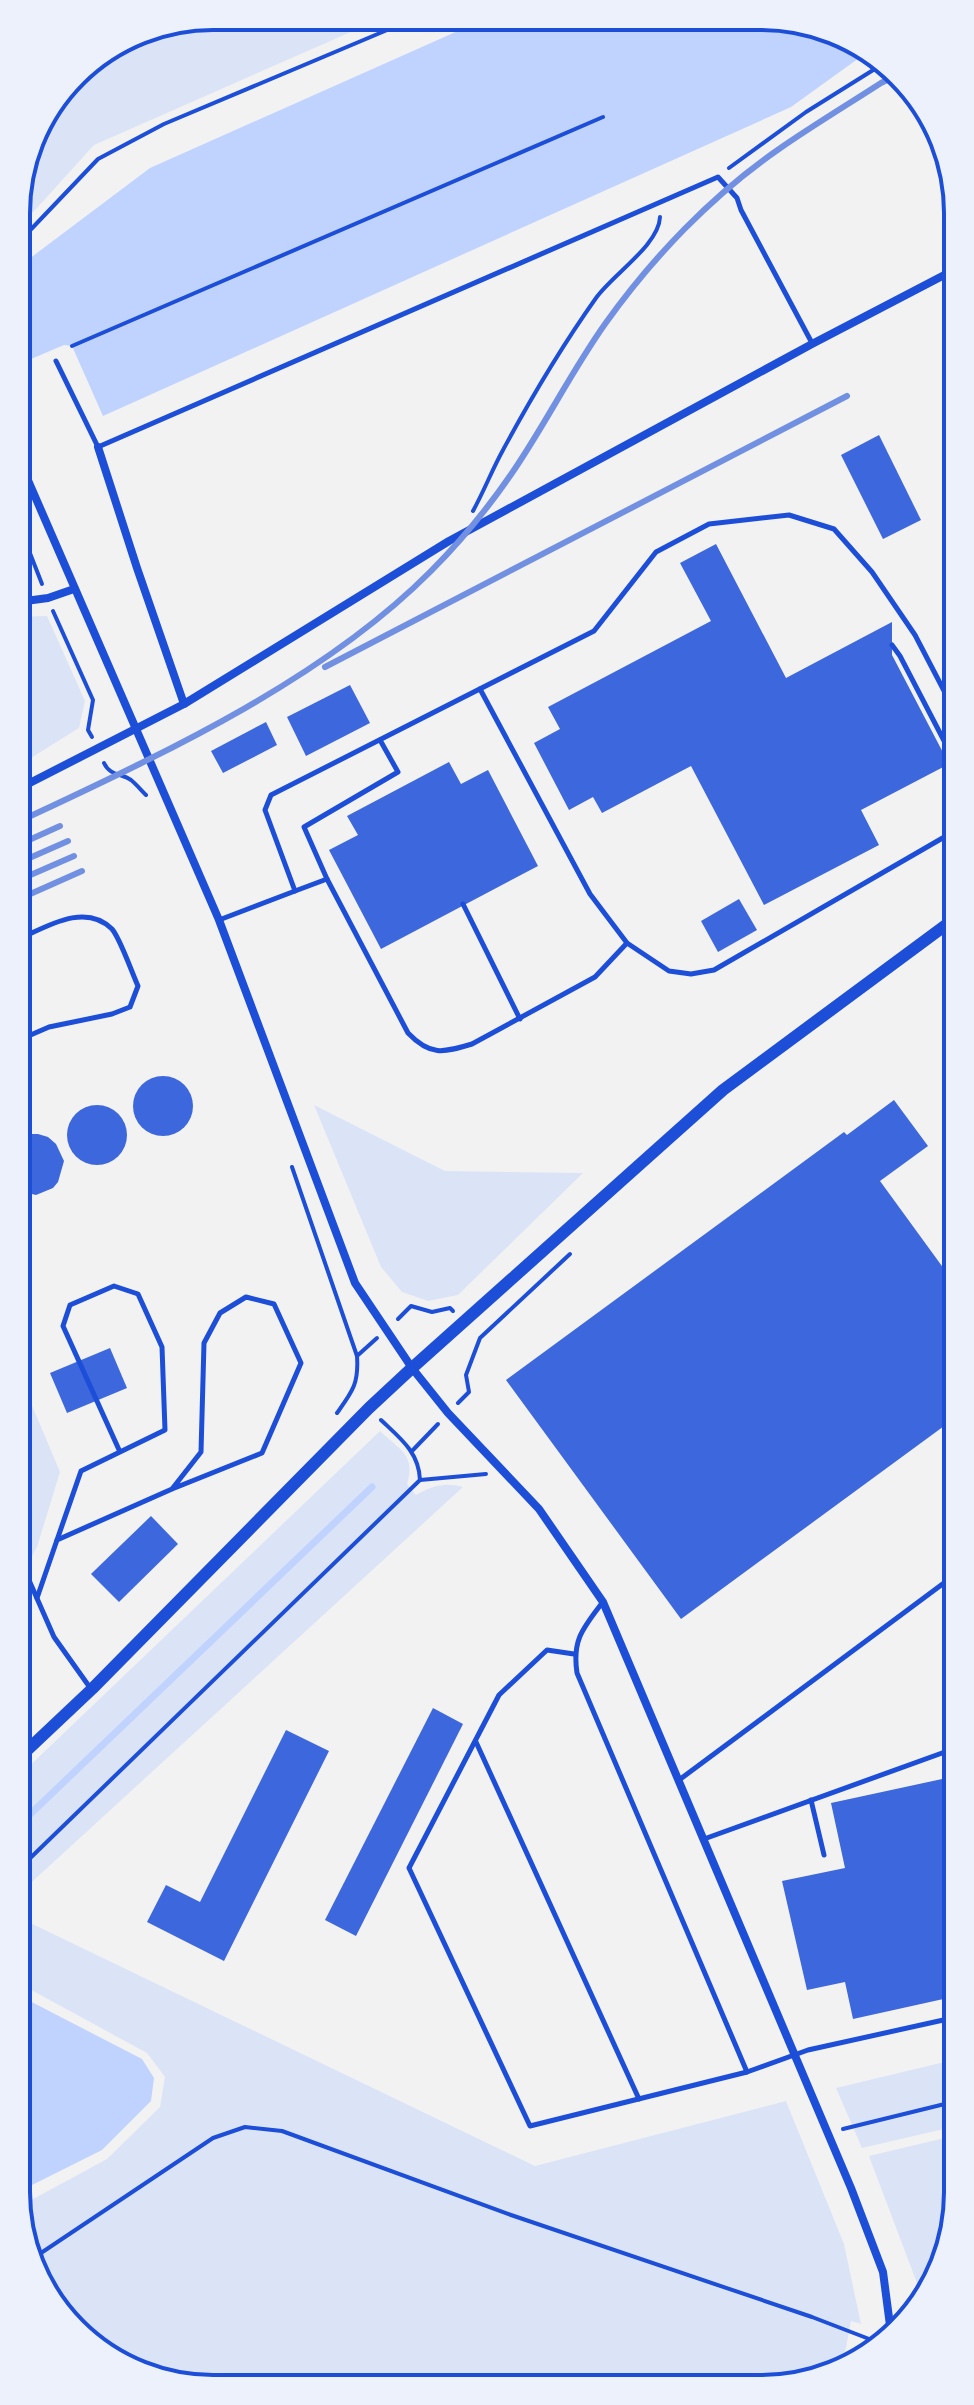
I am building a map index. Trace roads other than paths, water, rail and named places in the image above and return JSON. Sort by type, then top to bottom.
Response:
[{"type":"street","points":[[30,783],[184,704],[449,541],[944,275]]},
{"type":"street","points":[[98,447],[184,704]]},
{"type":"street","points":[[30,486],[219,920],[355,1283],[412,1368],[448,1413],[539,1509],[603,1602],[829,2132],[883,2272],[890,2322]]},
{"type":"street","points":[[30,600],[74,589]]},
{"type":"street","points":[[30,1748],[412,1368],[723,1090],[944,926]]},
{"type":"lane","points":[[56,361],[98,447],[718,177],[737,198],[812,344]]},
{"type":"lane","points":[[295,891],[265,810],[271,795],[594,631],[656,552],[709,524],[789,515],[834,529],[872,572],[915,635],[944,691]]},
{"type":"lane","points":[[892,645],[944,741]]},
{"type":"lane","points":[[480,689],[590,894],[627,943],[669,971],[691,974],[714,970],[944,837]]},
{"type":"lane","points":[[380,739],[398,772],[304,827],[327,879],[408,1033],[420,1046],[436,1052],[472,1044],[595,977],[627,943]]},
{"type":"lane","points":[[219,920],[327,879]]},
{"type":"lane","points":[[463,904],[520,1019]]},
{"type":"lane","points":[[30,934],[69,917],[94,919],[112,930],[138,986],[130,1007],[112,1014],[49,1027],[30,1035]]},
{"type":"lane","points":[[37,1598],[81,1471],[120,1452],[165,1430],[162,1347],[138,1294],[114,1286],[70,1305],[63,1326],[120,1452]]},
{"type":"lane","points":[[57,1540],[262,1453],[301,1363],[274,1304],[246,1297],[220,1313],[204,1343],[201,1452],[172,1489]]},
{"type":"lane","points":[[30,1582],[54,1637],[92,1689]]},
{"type":"lane","points":[[679,1780],[944,1583]]},
{"type":"lane","points":[[603,1602],[578,1638],[574,1654],[577,1673],[747,2072]]},
{"type":"lane","points":[[574,1654],[547,1650],[499,1695],[409,1868],[530,2126],[747,2072],[795,2054],[944,2020]]},
{"type":"lane","points":[[475,1741],[639,2099]]},
{"type":"lane","points":[[704,1839],[944,1752]]},
{"type":"lane","points":[[811,1800],[824,1855]]},
{"type":"water","points":[[460,30],[773,30],[820,40],[858,58],[791,107],[103,416],[72,346],[64,345],[30,359],[30,258],[150,168]]},
{"type":"water","points":[[30,2001],[142,2059],[154,2078],[151,2101],[102,2150],[30,2186]]},
{"type":"waterway","points":[[30,1814],[372,1487]]},
{"type":"railway","points":[[30,816],[126,771],[236,713],[340,648],[387,611],[442,560],[483,512],[524,455],[605,324],[684,229],[754,167],[887,80]]},
{"type":"railway","points":[[325,667],[847,396]]},
{"type":"railway","points":[[30,840],[60,826]]},
{"type":"railway","points":[[30,858],[68,841]]},
{"type":"railway","points":[[30,875],[74,856]]},
{"type":"railway","points":[[30,894],[82,871]]}]
